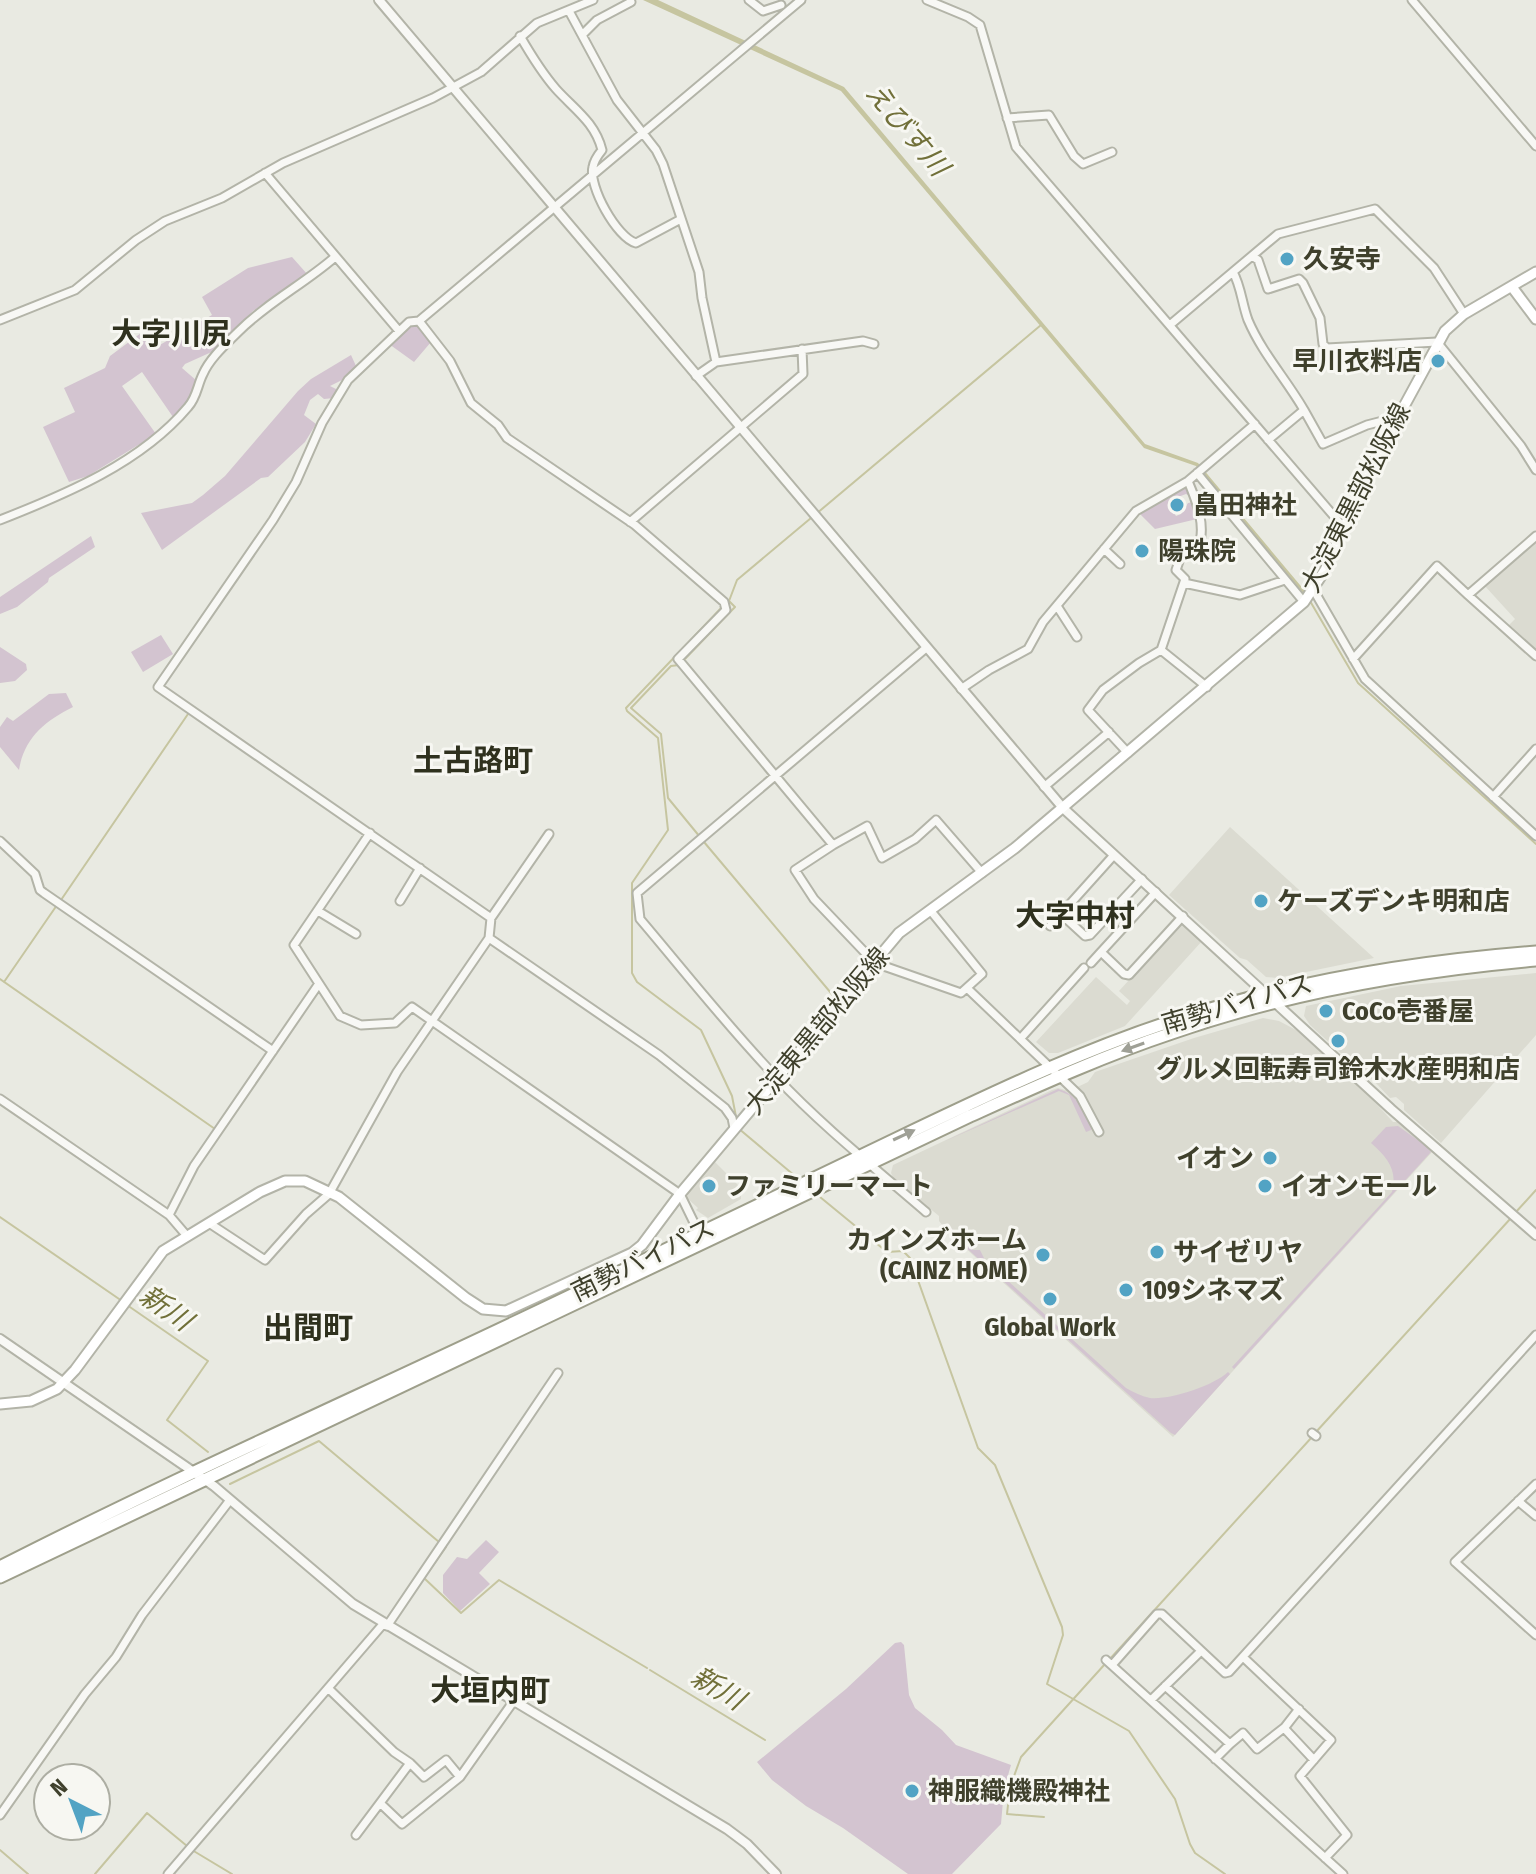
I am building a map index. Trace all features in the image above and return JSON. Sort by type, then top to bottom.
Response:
[{"type":"highway","name":"南勢バイパス","points":[[702,1238],[861,1155],[1051,1067],[1163,1024],[1267,993],[1397,966],[1536,952]]},
{"type":"highway","name":"南勢バイパス","points":[[0,1567],[702,1238],[1060,1076],[1173,1032],[1277,1003],[1445,969],[1536,960]]},
{"type":"highway","name":"南勢バイパス","points":[[0,1577],[199,1476]]},
{"type":"main road","name":"大淀東黒部松阪線","points":[[0,1404],[39,1399],[64,1382],[159,1255],[260,1192],[285,1181],[305,1181],[339,1197],[476,1306],[500,1312],[513,1309],[632,1253],[642,1245],[736,1126],[899,933],[982,873],[1063,808],[1304,602],[1325,570],[1371,467],[1437,342],[1464,314],[1536,272]]},
{"type":"main road","points":[[1512,287],[1536,319]]},
{"type":"street","points":[[379,0],[1063,808],[1391,1109],[1536,1235]]},
{"type":"street","points":[[0,320],[75,290],[148,230],[165,221],[222,198],[265,173],[404,112],[481,72],[546,17],[593,0]]},
{"type":"street","points":[[749,0],[763,11],[780,3],[793,6]]},
{"type":"street","points":[[491,918],[158,687],[273,520],[296,482],[322,423],[348,380],[409,322],[419,321],[801,0]]},
{"type":"street","points":[[927,0],[968,17],[982,28],[1018,149],[1345,529]]},
{"type":"street","points":[[1412,0],[1536,146]]},
{"type":"street","points":[[582,35],[597,20],[631,2]]},
{"type":"street","points":[[569,11],[617,100],[656,150],[663,164],[699,272],[716,362]]},
{"type":"street","points":[[520,36],[558,91],[586,118],[600,141],[602,150],[593,166],[592,176],[612,222],[628,241],[636,243],[681,219]]},
{"type":"street","points":[[1007,118],[1049,115],[1074,156],[1083,164],[1112,152]]},
{"type":"street","points":[[265,173],[399,331]]},
{"type":"street","points":[[1171,324],[1278,234],[1375,209],[1434,268],[1464,314]]},
{"type":"street","points":[[1252,256],[1258,260],[1268,289],[1299,279],[1303,283],[1320,318],[1323,344],[1327,348],[1437,342],[1521,446],[1536,470]]},
{"type":"street","points":[[0,520],[86,482],[152,441],[187,409],[210,362],[234,335],[269,303],[313,276],[335,257]]},
{"type":"street","points":[[1233,272],[1255,334],[1273,365],[1284,376],[1323,444],[1367,425],[1398,417]]},
{"type":"street","points":[[419,321],[450,361],[471,403],[498,425],[507,438],[578,485],[598,504],[630,522],[725,604],[723,613],[681,663],[833,845]]},
{"type":"street","points":[[696,376],[716,362],[863,341],[874,344]]},
{"type":"street","points":[[630,522],[803,374],[802,349]]},
{"type":"street","points":[[1268,440],[1304,410]]},
{"type":"street","points":[[961,689],[989,670],[1025,652],[1057,606],[1140,508],[1188,481],[1255,424]]},
{"type":"street","points":[[1199,470],[1304,602]]},
{"type":"street","points":[[1128,753],[1088,710],[1103,690],[1161,650],[1185,579],[1176,570],[1183,550],[1198,547],[1202,536],[1196,501],[1188,481]]},
{"type":"street","points":[[1468,595],[1536,536]]},
{"type":"street","points":[[1104,549],[1120,564]]},
{"type":"street","points":[[1353,659],[1437,566],[1536,656]]},
{"type":"street","points":[[1184,583],[1240,595],[1285,580]]},
{"type":"street","points":[[1313,589],[1365,679],[1536,836]]},
{"type":"street","points":[[1057,606],[1077,637]]},
{"type":"street","points":[[926,648],[639,891],[640,919],[777,1079],[926,1212]]},
{"type":"street","points":[[1161,650],[1207,687]]},
{"type":"street","points":[[1044,787],[1109,732]]},
{"type":"street","points":[[1493,797],[1536,749]]},
{"type":"street","points":[[930,910],[982,974],[961,993],[875,963],[814,899],[795,870],[867,826],[882,858],[915,839],[936,820],[982,873]]},
{"type":"street","points":[[370,833],[294,945],[340,1016],[361,1025],[395,1023],[412,1007],[680,1194],[702,1238]]},
{"type":"street","points":[[209,1223],[265,1260],[306,1214],[329,1194],[397,1072],[489,938],[491,918],[549,834]]},
{"type":"street","points":[[0,841],[35,874],[40,890],[273,1051]]},
{"type":"street","points":[[1050,926],[1114,855]]},
{"type":"street","points":[[400,901],[420,868]]},
{"type":"street","points":[[1061,914],[1088,936],[1142,879]]},
{"type":"street","points":[[1021,1038],[1156,892]]},
{"type":"street","points":[[318,911],[356,934]]},
{"type":"street","points":[[1101,952],[1124,974],[1129,975],[1183,916]]},
{"type":"street","points":[[489,938],[659,1055],[725,1108],[736,1126]]},
{"type":"street","points":[[463,956],[472,963]]},
{"type":"street","points":[[169,1215],[194,1166],[318,985]]},
{"type":"street","points":[[968,989],[1083,1100],[1099,1132]]},
{"type":"street","points":[[0,1099],[169,1215],[187,1236]]},
{"type":"street","points":[[1343,1874],[1109,1663],[1157,1614],[1162,1614],[1225,1673],[1229,1672],[1536,1335]]},
{"type":"street","points":[[0,1339],[199,1476],[353,1604],[727,1829],[747,1844],[776,1874]]},
{"type":"street","points":[[168,1874],[386,1624],[558,1373]]},
{"type":"street","points":[[1536,1484],[1455,1562],[1536,1635]]},
{"type":"street","points":[[0,1815],[85,1694],[116,1657],[142,1615],[230,1500]]},
{"type":"street","points":[[1518,1501],[1536,1516]]},
{"type":"street","points":[[1151,1700],[1201,1651]]},
{"type":"street","points":[[1243,1657],[1331,1740],[1300,1776],[1347,1835],[1325,1858]]},
{"type":"street","points":[[1165,1686],[1230,1744]]},
{"type":"street","points":[[329,1689],[424,1777],[446,1760],[460,1777]]},
{"type":"street","points":[[380,1803],[402,1824],[460,1777],[513,1702]]},
{"type":"street","points":[[1215,1759],[1243,1733],[1257,1749],[1284,1728],[1299,1709]]},
{"type":"street","points":[[1284,1728],[1314,1760]]},
{"type":"street","points":[[356,1835],[410,1763]]},
{"type":"shaded area","points":[[643,0],[658,0],[844,87],[1145,444],[1198,463],[1305,591],[1303,593],[1196,466],[1144,448],[841,91]]},
{"type":"shaded area","points":[[292,257],[308,275],[253,311],[216,350],[185,364],[182,368],[197,381],[192,396],[173,417],[142,372],[122,386],[156,434],[88,476],[69,482],[43,427],[75,412],[64,388],[105,368],[110,356],[141,333],[151,350],[212,315],[202,297],[248,268]]},
{"type":"shaded area","points":[[412,324],[431,342],[414,362],[389,344]]},
{"type":"shaded area","points":[[351,355],[356,366],[348,377],[330,386],[338,390],[334,398],[324,399],[318,394],[310,400],[304,415],[316,424],[305,442],[268,477],[261,478],[162,550],[141,513],[192,503],[203,495],[225,476],[298,391],[311,379]]},
{"type":"shaded area","points":[[1187,485],[1192,497],[1186,494],[1169,504],[1176,516],[1188,503],[1194,502],[1197,519],[1155,529],[1141,515],[1142,508]]},
{"type":"shaded area","points":[[91,536],[95,547],[49,578],[17,607],[0,614],[0,597]]},
{"type":"shaded area","points":[[1536,539],[1536,654],[1507,627],[1515,619],[1484,585]]},
{"type":"shaded area","points":[[161,635],[173,654],[143,672],[131,652]]},
{"type":"shaded area","points":[[0,647],[26,664],[27,670],[15,681],[0,683]]},
{"type":"shaded area","points":[[66,693],[73,707],[37,732],[26,749],[19,770],[0,747],[0,727],[7,717],[13,721],[49,694]]},
{"type":"shaded area","points":[[1230,827],[1374,958],[1277,978],[1266,977],[1169,895]]},
{"type":"shaded area","points":[[1183,921],[1203,940],[1125,1026],[1058,1053],[1049,1053],[1036,1042],[1096,977],[1127,1005],[1130,1001],[1119,991]]},
{"type":"shaded area","points":[[1536,973],[1536,1035],[1441,1143],[1404,1110],[1404,1104],[1396,1097],[1390,1098],[1356,1062],[1345,1057],[1304,1016],[1306,1006],[1401,986]]},
{"type":"shaded area","points":[[1263,1018],[1279,1021],[1298,1031],[1393,1122],[1398,1122],[1433,1151],[1173,1437],[951,1235],[939,1221],[939,1216],[894,1179],[891,1173],[893,1165],[1052,1090],[1069,1091],[1088,1082],[1095,1072]]},
{"type":"shaded area","points":[[1058,1089],[1070,1094],[1079,1103],[1090,1120],[1091,1130],[1086,1132],[1069,1095],[1059,1091],[943,1142]]},
{"type":"shaded area","points":[[1398,1126],[1431,1152],[1234,1369],[1232,1367],[1392,1192],[1394,1177],[1390,1164],[1371,1143],[1386,1127]]},
{"type":"shaded area","points":[[713,1160],[741,1188],[741,1199],[708,1218],[696,1210],[698,1208],[687,1198],[688,1189]]},
{"type":"shaded area","points":[[948,1225],[973,1250],[980,1250],[985,1260],[1131,1391],[1150,1398],[1169,1397],[1202,1387],[1228,1372],[1230,1374],[1175,1435],[1171,1433],[951,1234]]},
{"type":"shaded area","points":[[486,1540],[499,1552],[479,1573],[490,1584],[460,1611],[443,1593],[443,1575],[457,1557],[467,1559]]},
{"type":"shaded area","points":[[895,1643],[904,1645],[909,1695],[915,1708],[956,1745],[1011,1765],[1004,1789],[1001,1824],[952,1874],[908,1874],[806,1806],[772,1780],[757,1762],[846,1689]]},
{"type":"waterway","points":[[816,514],[1041,325]]},
{"type":"waterway","points":[[683,661],[735,607],[729,601],[737,580],[811,518]]},
{"type":"waterway","points":[[1310,601],[1358,683],[1536,844]]},
{"type":"waterway","points":[[723,606],[626,708],[658,738],[668,830],[632,883],[632,973],[637,982],[701,1030],[732,1096],[737,1122]]},
{"type":"waterway","points":[[679,665],[671,666],[631,708],[661,734],[668,798],[700,837]]},
{"type":"waterway","points":[[61,900],[188,714]]},
{"type":"waterway","points":[[704,842],[836,999]]},
{"type":"waterway","points":[[4,982],[57,905]]},
{"type":"waterway","points":[[0,979],[215,1129],[229,1110]]},
{"type":"waterway","points":[[234,1114],[288,1036]]},
{"type":"waterway","points":[[738,1128],[795,1176]]},
{"type":"waterway","points":[[1515,1213],[1536,1190]]},
{"type":"waterway","points":[[820,1197],[887,1252],[903,1251],[910,1258],[978,1448],[995,1465],[1062,1627],[1063,1635],[1047,1684],[1129,1731],[1175,1799],[1195,1853],[1225,1874]]},
{"type":"waterway","name":"新川","points":[[0,1217],[122,1301]]},
{"type":"waterway","points":[[1316,1432],[1511,1218]]},
{"type":"waterway","name":"新川","points":[[127,1305],[208,1361],[167,1420],[208,1452]]},
{"type":"waterway","points":[[1109,1660],[1312,1437]]},
{"type":"waterway","name":"新川","points":[[230,1484],[319,1441],[439,1542]]},
{"type":"waterway","name":"新川","points":[[446,1547],[424,1578],[461,1613],[499,1580],[647,1668]]},
{"type":"waterway","points":[[1044,1817],[1007,1814],[1010,1787],[1021,1757],[1105,1664]]},
{"type":"waterway","name":"新川","points":[[650,1670],[765,1740]]},
{"type":"waterway","points":[[95,1874],[147,1813],[187,1846]]},
{"type":"waterway","points":[[0,1850],[28,1874]]},
{"type":"waterway","points":[[192,1850],[232,1874]]},
{"type":"place","name":"久安寺","points":[[1287,259]]},
{"type":"place","name":"早川衣料店","points":[[1438,361]]},
{"type":"place","name":"畠田神社","points":[[1177,505]]},
{"type":"place","name":"陽珠院","points":[[1142,551]]},
{"type":"place","name":"ケーズデンキ明和店","points":[[1261,901]]},
{"type":"place","name":"CoCo壱番屋","points":[[1326,1011]]},
{"type":"place","name":"グルメ回転寿司鈴木水産明和店","points":[[1338,1041]]},
{"type":"place","name":"イオン","points":[[1270,1158]]},
{"type":"place","name":"ファミリーマート","points":[[709,1186]]},
{"type":"place","name":"イオンモール","points":[[1265,1186]]},
{"type":"place","name":"サイゼリヤ","points":[[1157,1252]]},
{"type":"place","name":"カインズホーム (CAINZ HOME)","points":[[1043,1255]]},
{"type":"place","name":"109シネマズ","points":[[1126,1290]]},
{"type":"place","name":"Global Work","points":[[1050,1299]]},
{"type":"place","name":"神服織機殿神社","points":[[912,1791]]},
{"type":"district","name":"大字川尻","points":[[171,334]]},
{"type":"district","name":"土古路町","points":[[473,761]]},
{"type":"district","name":"大字中村","points":[[1075,916]]},
{"type":"district","name":"出間町","points":[[308,1328]]},
{"type":"district","name":"大垣内町","points":[[490,1691]]},
{"type":"water label","name":"えびす川","points":[[907,129]]}]
